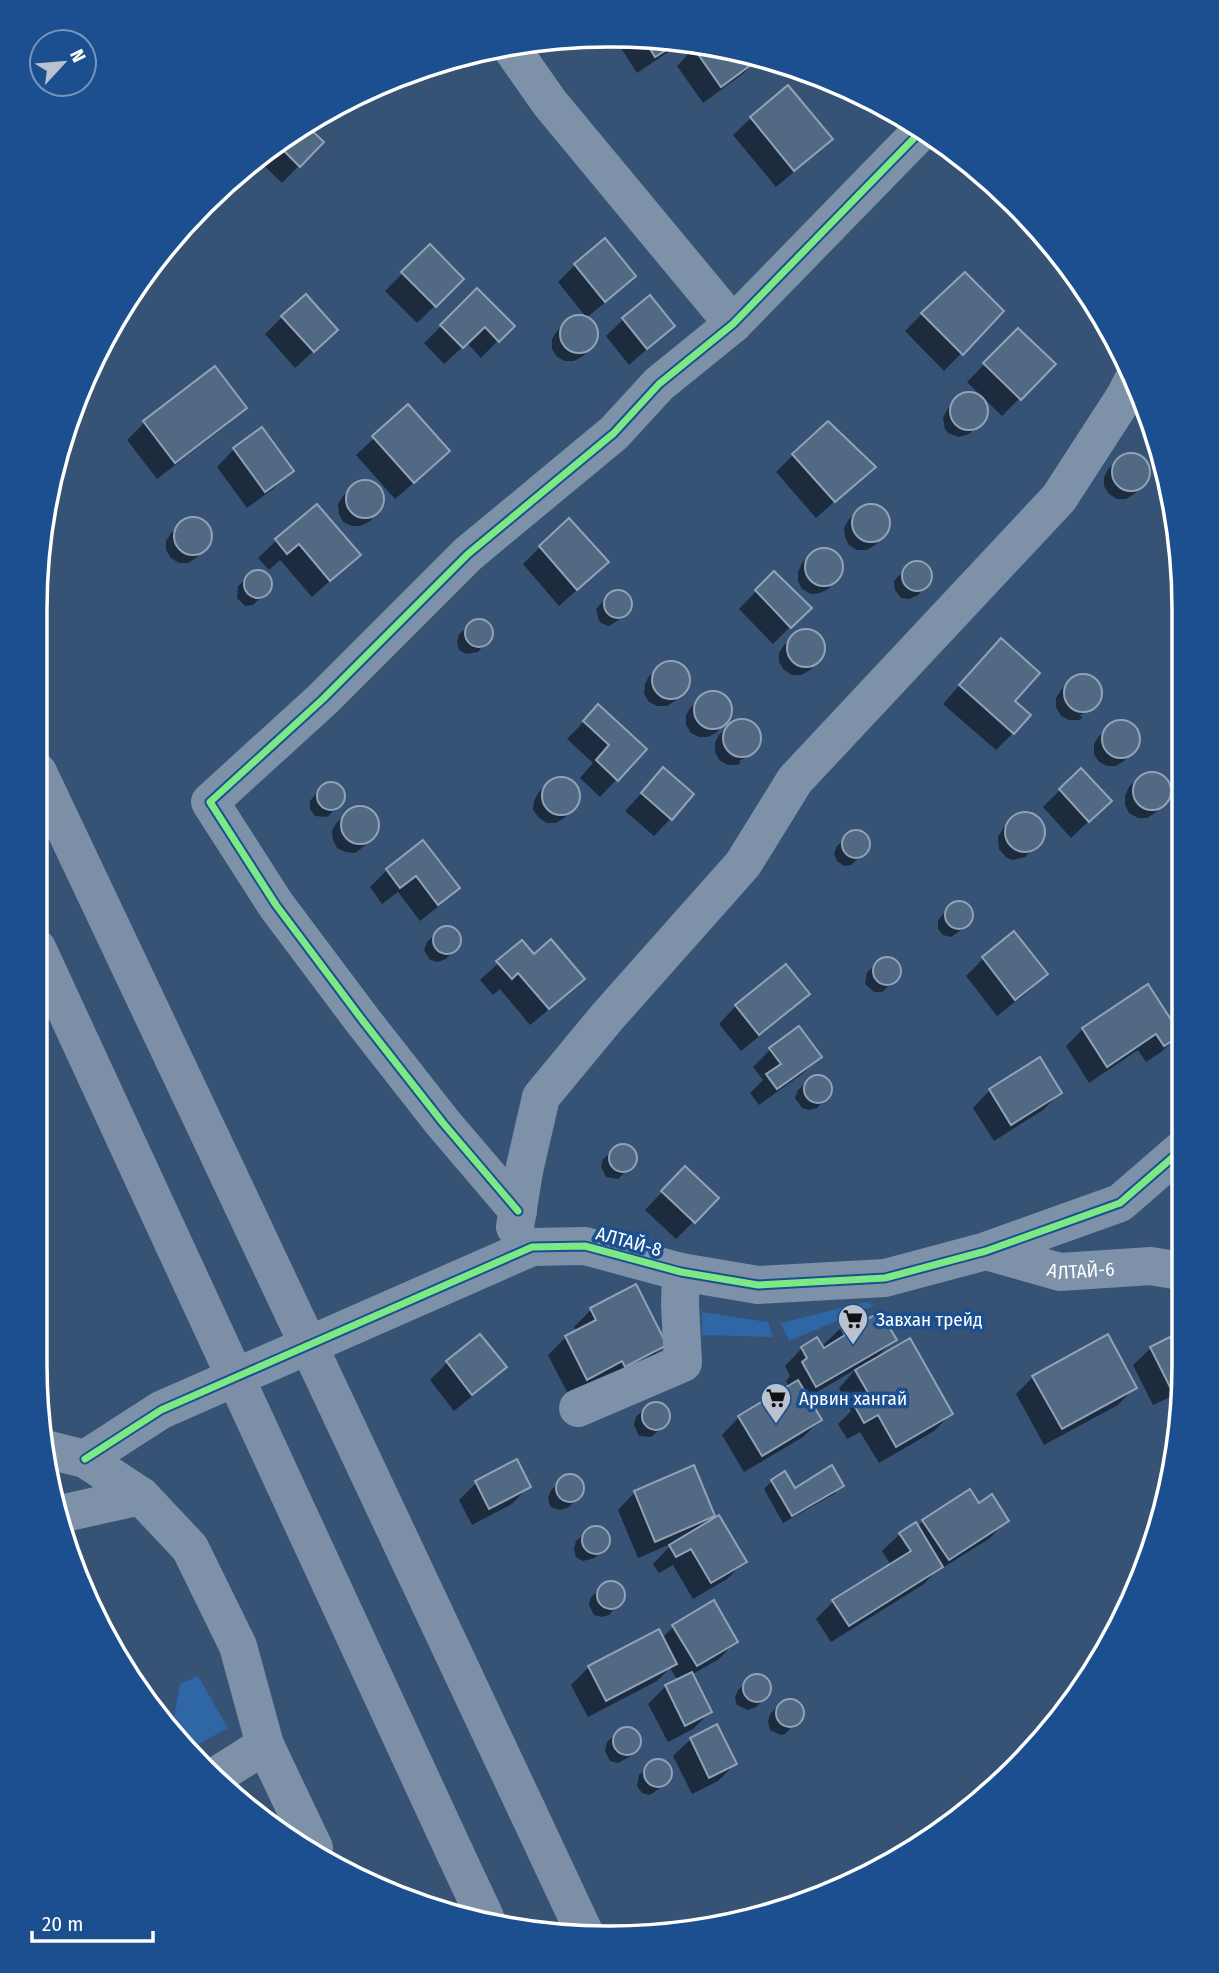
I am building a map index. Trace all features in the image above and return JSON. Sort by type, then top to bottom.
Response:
[{"type":"main road","points":[[47,791],[580,1925]]},
{"type":"main road","points":[[47,970],[482,1911]]},
{"type":"street","points":[[516,55],[549,102],[733,324]]},
{"type":"street","points":[[518,1210],[443,1123],[363,1021],[276,905],[209,802],[323,699],[468,554],[614,433],[659,384],[733,324],[915,138]]},
{"type":"street","points":[[510,1257],[524,1171],[541,1097],[608,1016],[743,864],[795,780],[1059,498],[1128,391]]},
{"type":"street","name":"АЛТАЙ-8","points":[[85,1460],[161,1410],[532,1247],[585,1245],[681,1272],[758,1285],[885,1278],[986,1251],[1120,1203],[1172,1157]]},
{"type":"street","name":"АЛТАЙ-6","points":[[986,1251],[1060,1272],[1150,1266],[1172,1270]]},
{"type":"street","points":[[578,1408],[683,1363],[681,1272]]},
{"type":"street","points":[[54,1452],[85,1460],[141,1496],[190,1548],[238,1646],[265,1745],[310,1839]]},
{"type":"street","points":[[67,1512],[141,1496]]},
{"type":"street","points":[[223,1771],[265,1745]]},
{"type":"shaded area","points":[[865,1302],[875,1305],[789,1341],[781,1323]]},
{"type":"shaded area","points":[[702,1312],[768,1322],[773,1337],[702,1335]]},
{"type":"shaded area","points":[[198,1676],[228,1728],[197,1745],[174,1718],[180,1684]]},
{"type":"building","points":[[650,48],[666,50],[655,57]]},
{"type":"building","points":[[698,55],[751,65],[721,87]]},
{"type":"building","points":[[788,85],[833,139],[794,171],[750,117]]},
{"type":"building","points":[[313,132],[324,142],[300,167],[284,151]]},
{"type":"building","points":[[605,238],[636,276],[605,302],[574,264]]},
{"type":"building","points":[[430,244],[464,279],[436,307],[401,272]]},
{"type":"building","points":[[965,272],[1004,311],[963,355],[921,313]]},
{"type":"building","points":[[477,288],[515,326],[499,342],[485,327],[463,348],[440,325]]},
{"type":"building","points":[[306,294],[338,330],[314,352],[281,316]]},
{"type":"building","points":[[650,295],[675,326],[647,349],[622,318]]},
{"type":"building","points":[[579,315],[593,320],[598,334],[593,348],[579,353],[565,348],[560,334],[565,320]]},
{"type":"building","points":[[1018,328],[1056,364],[1021,400],[983,363]]},
{"type":"building","points":[[215,366],[247,408],[175,463],[143,421]]},
{"type":"building","points":[[969,392],[982,398],[988,411],[982,424],[969,430],[956,424],[950,411],[956,398]]},
{"type":"building","points":[[408,404],[450,451],[414,483],[372,436]]},
{"type":"building","points":[[828,421],[876,467],[835,502],[792,454]]},
{"type":"building","points":[[262,427],[294,471],[265,492],[233,448]]},
{"type":"building","points":[[1131,453],[1145,458],[1150,472],[1145,486],[1131,491],[1117,486],[1112,472],[1117,458]]},
{"type":"building","points":[[365,480],[379,485],[384,499],[379,513],[365,518],[351,513],[346,499],[351,485]]},
{"type":"building","points":[[317,504],[361,555],[330,581],[299,544],[287,554],[275,539]]},
{"type":"building","points":[[871,504],[885,509],[890,523],[885,537],[871,542],[857,537],[852,523],[857,509]]},
{"type":"building","points":[[193,517],[207,522],[212,536],[207,550],[193,555],[179,550],[174,536],[179,522]]},
{"type":"building","points":[[569,518],[609,562],[577,590],[539,546]]},
{"type":"building","points":[[824,548],[838,553],[843,567],[838,581],[824,586],[810,581],[805,567],[810,553]]},
{"type":"building","points":[[917,561],[928,565],[932,576],[928,587],[917,591],[906,587],[902,576],[906,565]]},
{"type":"building","points":[[258,570],[268,574],[272,584],[268,594],[258,598],[248,594],[244,584],[248,574]]},
{"type":"building","points":[[774,571],[812,608],[791,628],[755,590]]},
{"type":"building","points":[[618,590],[628,594],[632,604],[628,614],[618,618],[608,614],[604,604],[608,594]]},
{"type":"building","points":[[479,619],[489,623],[493,633],[489,643],[479,647],[469,643],[465,633],[469,623]]},
{"type":"building","points":[[806,629],[820,634],[825,648],[820,662],[806,667],[792,662],[787,648],[792,634]]},
{"type":"building","points":[[1001,638],[1040,673],[1015,701],[1031,715],[1014,734],[959,685]]},
{"type":"building","points":[[671,661],[685,666],[690,680],[685,694],[671,699],[657,694],[652,680],[657,666]]},
{"type":"building","points":[[1083,674],[1097,679],[1102,693],[1097,707],[1083,712],[1069,707],[1064,693],[1069,679]]},
{"type":"building","points":[[713,691],[727,696],[732,710],[727,724],[713,729],[699,724],[694,710],[699,696]]},
{"type":"building","points":[[598,704],[647,749],[618,781],[596,760],[609,745],[583,721]]},
{"type":"building","points":[[742,719],[756,724],[761,738],[756,752],[742,757],[728,752],[723,738],[728,724]]},
{"type":"building","points":[[1121,720],[1135,725],[1140,739],[1135,753],[1121,758],[1107,753],[1102,739],[1107,725]]},
{"type":"building","points":[[663,767],[694,794],[672,820],[641,793]]},
{"type":"building","points":[[1081,768],[1112,801],[1089,822],[1059,789]]},
{"type":"building","points":[[1152,772],[1166,777],[1171,791],[1166,805],[1152,810],[1138,805],[1133,791],[1138,777]]},
{"type":"building","points":[[561,777],[575,782],[580,796],[575,810],[561,815],[547,810],[542,796],[547,782]]},
{"type":"building","points":[[331,782],[341,786],[345,796],[341,806],[331,810],[321,806],[317,796],[321,786]]},
{"type":"building","points":[[360,806],[374,811],[379,825],[374,839],[360,844],[346,839],[341,825],[346,811]]},
{"type":"building","points":[[1025,812],[1033,813],[1039,818],[1044,824],[1044,840],[1039,846],[1033,851],[1025,852],[1017,851],[1011,846],[1006,840],[1005,832],[1006,824],[1011,818],[1017,813]]},
{"type":"building","points":[[856,830],[866,834],[870,844],[866,854],[856,858],[846,854],[842,844],[846,834]]},
{"type":"building","points":[[423,840],[460,888],[438,905],[416,876],[400,888],[386,869]]},
{"type":"building","points":[[959,901],[969,905],[973,915],[969,925],[959,929],[949,925],[945,915],[949,905]]},
{"type":"building","points":[[447,926],[457,930],[461,940],[457,950],[447,954],[437,950],[433,940],[437,930]]},
{"type":"building","points":[[1014,931],[1048,974],[1015,1000],[982,957]]},
{"type":"building","points":[[551,939],[585,979],[549,1009],[518,973],[512,979],[496,961],[522,940],[534,954]]},
{"type":"building","points":[[887,957],[897,961],[901,971],[897,981],[887,985],[877,981],[873,971],[877,961]]},
{"type":"building","points":[[786,964],[810,994],[759,1035],[735,1005]]},
{"type":"building","points":[[1148,984],[1172,1021],[1172,1041],[1164,1046],[1156,1034],[1107,1067],[1082,1028]]},
{"type":"building","points":[[799,1026],[822,1057],[777,1089],[766,1074],[781,1064],[769,1048]]},
{"type":"building","points":[[1040,1057],[1062,1093],[1011,1125],[989,1089]]},
{"type":"building","points":[[818,1075],[828,1079],[832,1089],[828,1099],[818,1103],[808,1099],[804,1089],[808,1079]]},
{"type":"building","points":[[623,1144],[633,1148],[637,1158],[633,1168],[623,1172],[613,1168],[609,1158],[613,1148]]},
{"type":"building","points":[[685,1166],[719,1198],[695,1223],[661,1191]]},
{"type":"building","points":[[636,1284],[667,1345],[625,1367],[622,1361],[587,1380],[565,1336],[596,1320],[590,1308]]},
{"type":"building","points":[[880,1312],[897,1340],[816,1387],[802,1362],[807,1358],[801,1347],[817,1337],[824,1348],[845,1335],[840,1326],[854,1318],[858,1324]]},
{"type":"building","points":[[480,1334],[507,1367],[472,1395],[446,1361]]},
{"type":"building","points":[[1108,1334],[1137,1388],[1062,1429],[1032,1376]]},
{"type":"building","points":[[1172,1336],[1171,1389],[1171,1389],[1150,1347]]},
{"type":"building","points":[[910,1338],[953,1414],[896,1447],[878,1415],[864,1423],[854,1405],[870,1396],[855,1370]]},
{"type":"building","points":[[798,1380],[822,1420],[762,1456],[738,1416]]},
{"type":"building","points":[[656,1402],[666,1406],[670,1416],[666,1426],[656,1430],[646,1426],[642,1416],[646,1406]]},
{"type":"building","points":[[517,1459],[531,1487],[489,1509],[475,1481]]},
{"type":"building","points":[[694,1465],[715,1516],[655,1542],[634,1491]]},
{"type":"building","points":[[832,1465],[844,1486],[792,1516],[771,1480],[785,1471],[795,1488]]},
{"type":"building","points":[[570,1474],[580,1478],[584,1488],[580,1498],[570,1502],[560,1498],[556,1488],[560,1478]]},
{"type":"building","points":[[970,1489],[979,1503],[992,1494],[1009,1521],[949,1560],[922,1520]]},
{"type":"building","points":[[719,1515],[747,1562],[711,1583],[691,1549],[676,1557],[669,1545]]},
{"type":"building","points":[[916,1522],[943,1567],[849,1626],[832,1600],[911,1551],[899,1533]]},
{"type":"building","points":[[596,1526],[606,1530],[610,1540],[606,1550],[596,1554],[586,1550],[582,1540],[586,1530]]},
{"type":"building","points":[[611,1581],[621,1585],[625,1595],[621,1605],[611,1609],[601,1605],[597,1595],[601,1585]]},
{"type":"building","points":[[714,1600],[738,1642],[697,1666],[672,1625]]},
{"type":"building","points":[[659,1629],[677,1664],[606,1701],[588,1666]]},
{"type":"building","points":[[692,1672],[712,1712],[685,1726],[665,1685]]},
{"type":"building","points":[[757,1674],[767,1678],[771,1688],[767,1698],[757,1702],[747,1698],[743,1688],[747,1678]]},
{"type":"building","points":[[790,1699],[800,1703],[804,1713],[800,1723],[790,1727],[780,1723],[776,1713],[780,1703]]},
{"type":"building","points":[[717,1724],[737,1764],[709,1778],[690,1738]]},
{"type":"building","points":[[627,1727],[637,1731],[641,1741],[637,1751],[627,1755],[617,1751],[613,1741],[617,1731]]},
{"type":"building","points":[[658,1759],[668,1763],[672,1773],[668,1783],[658,1787],[648,1783],[644,1773],[648,1763]]},
{"type":"cycle path","points":[[518,1211],[443,1123],[363,1021],[276,905],[210,802],[323,699],[468,554],[614,433],[659,384],[733,324],[915,138]]},
{"type":"cycle path","points":[[85,1459],[161,1410],[532,1247],[585,1246],[681,1272],[758,1285],[885,1278],[986,1251],[1120,1203],[1172,1158]]},
{"type":"place","name":"Завхан трейд","points":[[853,1346]]},
{"type":"place","name":"Арвин хангай","points":[[776,1425]]}]
